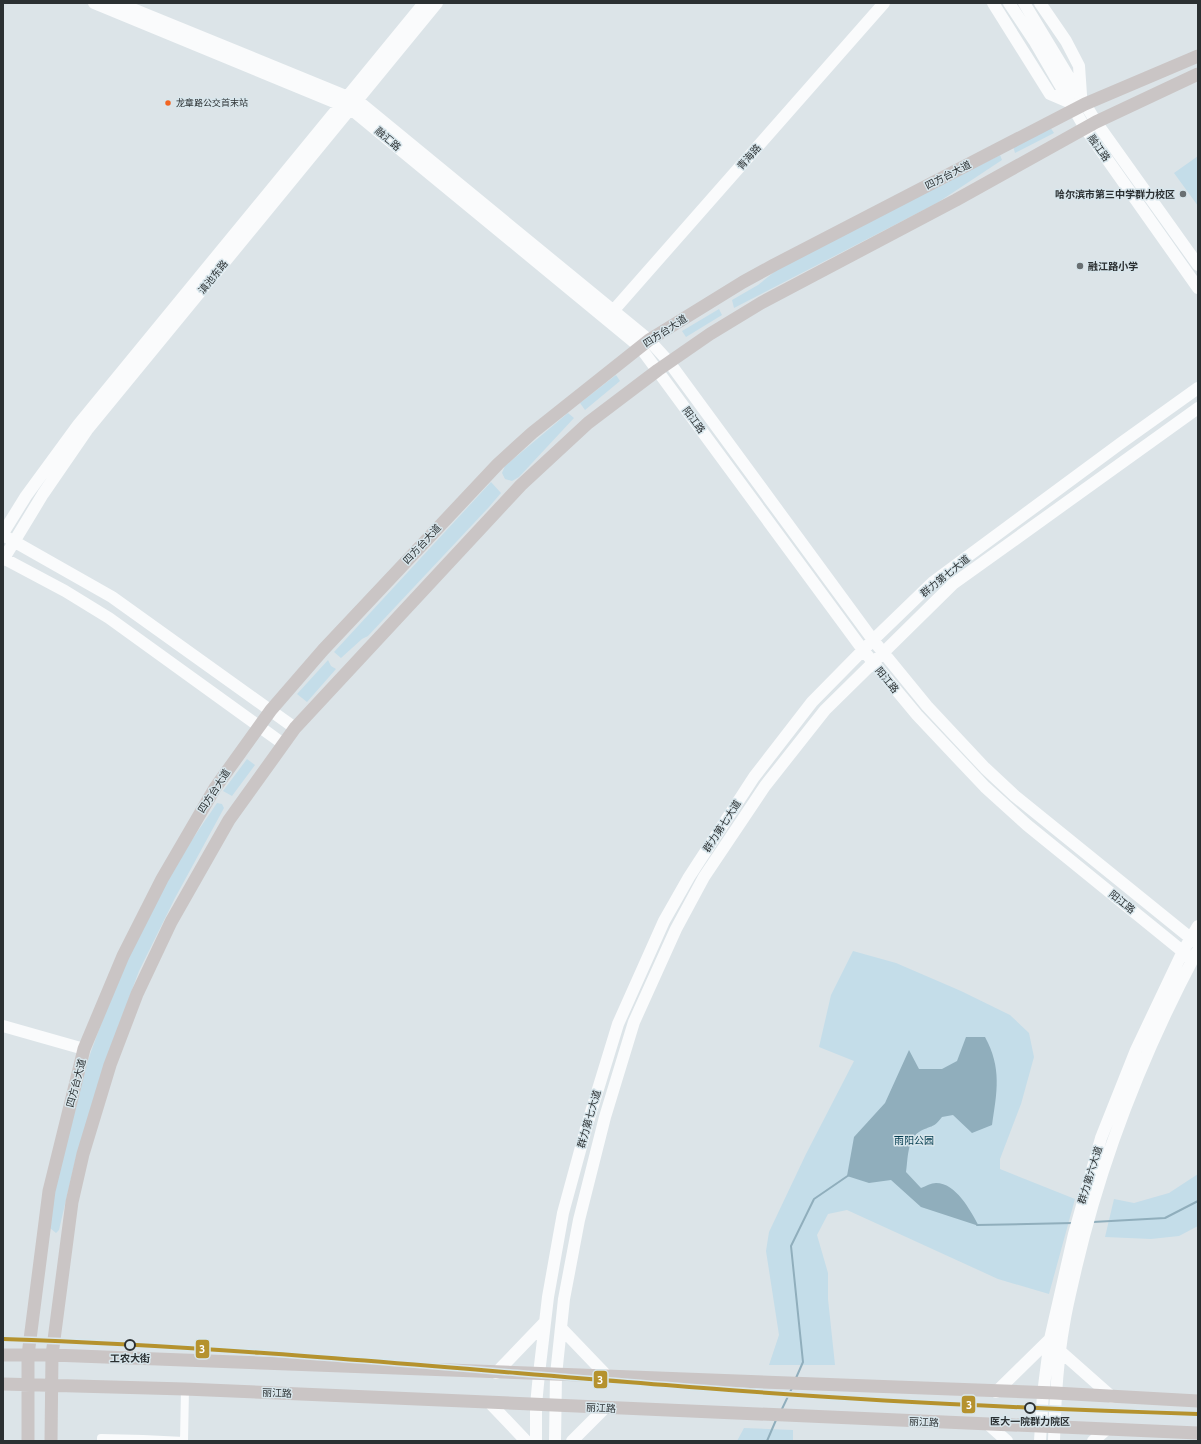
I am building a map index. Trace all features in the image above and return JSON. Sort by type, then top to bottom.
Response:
[{"type":"main road","name":"四方台大道","points":[[28,1355],[49,1191],[84,1049],[123,956],[162,879],[215,788],[258,726],[339,633],[498,464],[532,433],[645,344],[743,282],[1078,104],[1198,56]]},
{"type":"main road","points":[[51,1441],[52,1355],[72,1202],[83,1154],[110,1065],[137,994],[171,922],[229,820],[282,743],[521,485],[588,423],[658,370],[762,303],[956,200],[1091,125],[1198,74]]},
{"type":"main road","points":[[3,1355],[52,1355],[820,1384],[1198,1401]]},
{"type":"main road","points":[[28,1355],[28,1441]]},
{"type":"main road","name":"丽江路","points":[[3,1384],[52,1384],[185,1389],[1198,1433]]},
{"type":"street","name":"融汇路","points":[[94,3],[349,103],[645,344]]},
{"type":"street","name":"融汇路","points":[[118,3],[349,103],[613,311],[645,344]]},
{"type":"street","name":"滇池东路","points":[[3,559],[7,537],[67,456],[349,103],[424,3]]},
{"type":"street","name":"滇池东路","points":[[349,103],[437,3]]},
{"type":"street","name":"青海路","points":[[613,311],[884,3]]},
{"type":"street","points":[[993,3],[1050,94],[1078,104],[1079,66],[1066,41],[1040,3]]},
{"type":"street","name":"融江路","points":[[1009,3],[1078,104],[1198,288]]},
{"type":"street","name":"融江路","points":[[1024,3],[1078,104]]},
{"type":"street","name":"融江路","points":[[1091,125],[1198,265]]},
{"type":"street","name":"阳江路","points":[[645,344],[669,362],[872,640],[927,706],[985,768],[1015,796],[1194,941]]},
{"type":"street","name":"阳江路","points":[[645,344],[658,370],[863,650],[916,715],[985,787],[1027,825],[1191,953]]},
{"type":"street","name":"群力第七大道","points":[[536,1441],[538,1374],[563,1213],[587,1125],[618,1024],[664,921],[689,877],[754,777],[812,702],[872,640],[933,582],[1198,388]]},
{"type":"street","name":"群力第七大道","points":[[555,1441],[556,1375],[564,1299],[579,1220],[605,1117],[634,1022],[676,929],[704,877],[764,786],[825,710],[872,662],[953,584],[1198,408]]},
{"type":"street","points":[[7,537],[112,597],[295,728]]},
{"type":"street","points":[[3,559],[65,591],[109,618],[282,743]]},
{"type":"street","name":"群力第六大道","points":[[1054,1441],[1054,1426],[1049,1394],[1050,1339],[1079,1235],[1101,1138],[1124,1079],[1191,953],[1198,926]]},
{"type":"street","points":[[3,1026],[84,1049]]},
{"type":"street","name":"群力第六大道","points":[[1040,1441],[1040,1427],[1060,1351],[1079,1235]]},
{"type":"street","points":[[496,1372],[545,1322]]},
{"type":"street","points":[[561,1328],[608,1377]]},
{"type":"street","points":[[996,1392],[1050,1339]]},
{"type":"street","points":[[1060,1351],[1112,1397]]},
{"type":"street","points":[[101,1441],[101,1438],[184,1441],[185,1389]]},
{"type":"street","points":[[490,1402],[526,1441]]},
{"type":"street","points":[[572,1441],[605,1408]]},
{"type":"street","points":[[989,1425],[1008,1441]]},
{"type":"street","points":[[1093,1441],[1106,1430]]},
{"type":"green space","points":[[1050,127],[1054,133],[1015,153],[1013,146]]},
{"type":"green space","points":[[1000,155],[1002,160],[937,203],[734,308],[732,300],[758,285],[779,268]]},
{"type":"green space","points":[[1198,156],[1198,206],[1174,173]]},
{"type":"green space","points":[[719,309],[722,315],[686,337],[682,331]]},
{"type":"green space","points":[[616,375],[620,381],[585,410],[580,403]]},
{"type":"green space","points":[[568,413],[574,418],[519,477],[512,481],[505,479],[502,473],[505,466]]},
{"type":"green space","points":[[491,482],[501,493],[489,507],[368,636],[362,639],[341,658],[334,652]]},
{"type":"green space","points":[[328,660],[331,666],[336,669],[307,702],[297,694]]},
{"type":"green space","points":[[247,759],[255,765],[232,796],[223,791]]},
{"type":"green space","points":[[217,803],[222,804],[224,808],[175,898],[139,971],[103,1068],[76,1157],[59,1230],[56,1233],[50,1228],[59,1162],[68,1125],[91,1051],[120,979],[153,909],[181,857]]},
{"type":"green space","name":"雨阳公园","points":[[853,951],[896,963],[961,991],[1010,1015],[1029,1033],[1034,1057],[1021,1104],[1000,1159],[1000,1169],[1075,1199],[1049,1294],[998,1279],[847,1210],[828,1214],[817,1235],[828,1273],[828,1299],[835,1365],[769,1365],[779,1335],[766,1251],[769,1232],[806,1154],[854,1061],[819,1047],[831,995]]},
{"type":"green space","points":[[1198,1174],[1198,1226],[1179,1236],[1151,1239],[1105,1237],[1114,1199],[1134,1203],[1169,1193]]},
{"type":"green space","points":[[744,1428],[793,1430],[793,1441],[737,1441]]},
{"type":"shaded area","points":[[966,1037],[985,1037],[994,1059],[997,1080],[992,1125],[972,1133],[953,1115],[942,1117],[934,1125],[915,1135],[910,1145],[906,1172],[921,1188],[936,1183],[950,1187],[962,1198],[979,1226],[921,1207],[891,1180],[869,1183],[847,1176],[854,1137],[885,1103],[909,1050],[919,1069],[942,1069],[957,1061]]},
{"type":"waterway","points":[[796,1378],[803,1362],[791,1246],[814,1199],[849,1175]]},
{"type":"waterway","points":[[1093,1222],[1165,1218],[1198,1201]]},
{"type":"waterway","points":[[977,1225],[1073,1223]]},
{"type":"waterway","points":[[781,1411],[792,1388]]},
{"type":"waterway","points":[[767,1441],[776,1420]]},
{"type":"transit line","name":"3","points":[[3,1339],[276,1354],[729,1390],[905,1402],[1198,1414]]},
{"type":"place","name":"龙章路公交首末站","points":[[168,103]]},
{"type":"place","name":"哈尔滨市第三中学群力校区","points":[[1183,194]]},
{"type":"place","name":"融江路小学","points":[[1080,266]]},
{"type":"place","name":"工农大街","points":[[130,1345]]},
{"type":"place","name":"医大一院群力院区","points":[[1030,1408]]}]
